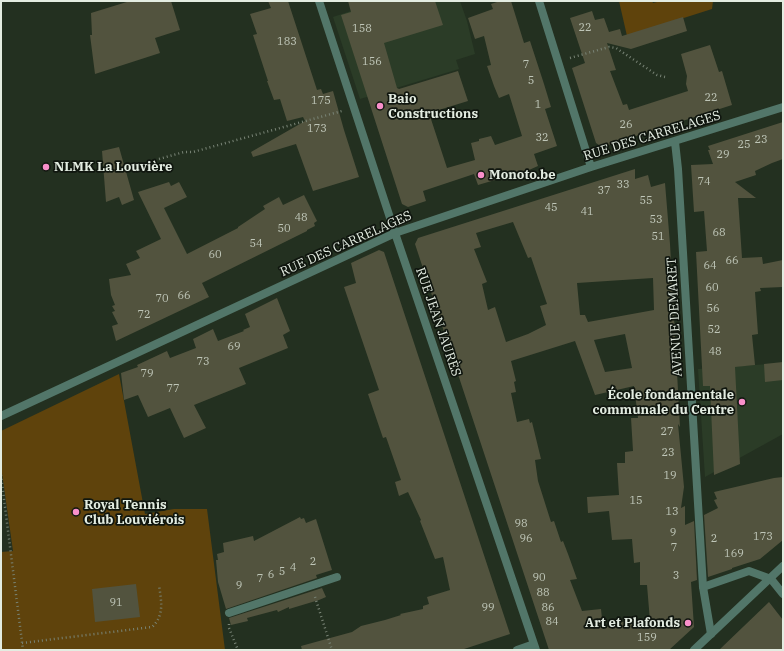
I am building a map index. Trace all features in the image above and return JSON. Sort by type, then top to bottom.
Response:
[{"type":"street","name":"RUE JEAN JAURÈS","points":[[319,1],[395,233],[535,647]]},
{"type":"street","points":[[540,1],[591,167]]},
{"type":"street","name":"RUE DES CARRELAGES","points":[[1,416],[395,233],[591,167],[783,107]]},
{"type":"street","name":"AVENUE DEMARET","points":[[675,142],[703,587],[711,634]]},
{"type":"street","points":[[694,650],[771,579],[783,566]]},
{"type":"street","points":[[703,587],[749,571],[771,579],[783,594]]},
{"type":"street","points":[[229,613],[337,577]]},
{"type":"street","points":[[517,650],[535,647]]},
{"type":"path","points":[[558,61],[608,47],[616,48],[657,75],[665,77]]},
{"type":"path","points":[[159,159],[184,152],[193,152],[354,108]]},
{"type":"path","points":[[1,475],[23,650]]},
{"type":"path","points":[[22,643],[152,627],[158,621],[162,609],[159,585]]},
{"type":"path","points":[[311,586],[332,650]]},
{"type":"path","points":[[229,613],[229,628],[238,650]]},
{"type":"shaded area","points":[[381,1],[460,1],[467,21],[475,54],[456,60],[459,69],[360,99],[333,17]]},
{"type":"shaded area","points":[[619,1],[652,1],[653,3],[661,1],[713,1],[712,9],[627,36]]},
{"type":"shaded area","name":"École fondamentale communale du Centre","points":[[783,363],[783,434],[705,477],[698,369]]},
{"type":"shaded area","name":"Royal Tennis Club Louviérois","points":[[119,374],[145,514],[174,509],[207,509],[225,650],[1,650],[1,552],[13,551],[1,466],[1,431]]},
{"type":"building","points":[[130,1],[171,1],[180,30],[155,38],[160,53],[95,74],[90,35],[92,35],[91,13]]},
{"type":"building","points":[[268,1],[288,1],[317,90],[321,89],[323,94],[333,91],[359,177],[313,191],[296,144],[253,157],[251,152],[305,121],[303,117],[287,121],[280,99],[274,100],[267,81],[253,35],[257,34],[250,14],[271,8]]},
{"type":"building","points":[[348,1],[435,1],[443,25],[384,43],[397,88],[399,89],[458,71],[468,101],[429,113],[447,168],[475,160],[471,143],[479,141],[479,139],[491,136],[495,145],[522,136],[509,94],[499,98],[494,86],[487,66],[491,65],[484,36],[475,39],[468,18],[493,9],[491,4],[500,1],[511,1],[524,43],[530,41],[544,84],[551,107],[545,109],[557,146],[534,154],[538,166],[529,170],[478,185],[474,174],[423,191],[426,201],[408,207],[402,204],[341,15],[351,12]]},
{"type":"building","points":[[592,11],[595,20],[604,18],[609,32],[620,29],[622,36],[683,17],[687,31],[631,49],[607,43],[616,70],[610,71],[623,105],[627,104],[629,110],[688,91],[686,84],[687,76],[681,54],[710,45],[719,72],[722,71],[732,105],[602,147],[596,143],[572,68],[585,63],[570,18]]},
{"type":"building","points":[[783,122],[783,159],[755,171],[756,175],[735,182],[756,198],[738,198],[742,258],[762,257],[763,264],[783,260],[783,287],[760,288],[761,291],[755,292],[758,334],[752,335],[755,365],[735,367],[740,464],[714,475],[710,386],[703,386],[696,252],[707,251],[704,211],[694,212],[691,165],[713,164],[708,146]]},
{"type":"building","points":[[119,147],[134,200],[122,205],[119,197],[106,202],[102,151]]},
{"type":"building","points":[[635,169],[635,179],[648,175],[651,187],[665,183],[670,244],[680,427],[678,424],[684,487],[681,508],[685,506],[685,525],[694,521],[697,580],[691,582],[694,627],[669,650],[549,650],[415,244],[418,238]],"holes":[[[513,222],[528,258],[531,257],[547,304],[540,306],[546,325],[528,334],[506,342],[495,307],[488,310],[482,284],[487,282],[474,249],[481,247],[476,233]],[[653,278],[654,310],[588,322],[585,315],[580,315],[577,283]],[[625,334],[632,368],[605,372],[594,340]],[[575,341],[595,395],[634,386],[638,418],[631,418],[633,451],[625,452],[625,463],[617,463],[619,495],[587,497],[588,513],[609,511],[612,540],[632,539],[634,563],[640,562],[640,585],[647,585],[650,621],[616,622],[603,629],[601,609],[582,611],[570,580],[577,579],[563,541],[561,542],[554,521],[551,522],[538,481],[535,460],[541,459],[532,422],[530,423],[529,419],[517,422],[511,393],[516,392],[514,382],[516,381],[511,361]]]},
{"type":"building","points":[[169,182],[171,186],[179,182],[187,197],[164,208],[187,254],[238,228],[265,209],[263,206],[279,197],[283,205],[304,195],[317,221],[314,223],[315,226],[307,231],[202,283],[209,297],[116,341],[112,326],[118,324],[112,312],[115,311],[112,306],[115,305],[111,295],[109,279],[131,275],[126,264],[140,258],[136,251],[161,239],[138,192]]},
{"type":"building","points":[[379,250],[384,252],[510,634],[461,650],[302,650],[301,646],[352,632],[361,626],[401,615],[400,614],[423,609],[423,606],[429,604],[427,597],[450,590],[443,557],[435,559],[420,521],[421,520],[408,492],[399,496],[395,482],[401,480],[386,437],[383,438],[368,394],[379,390],[344,287],[356,283],[351,263]]},
{"type":"building","points":[[277,298],[290,331],[283,335],[288,348],[239,368],[246,384],[194,405],[206,428],[184,438],[170,408],[148,417],[138,395],[124,400],[121,373],[138,367],[137,365],[167,351],[170,358],[196,348],[193,339],[213,329],[218,341],[244,331],[243,330],[250,327],[245,314]]},
{"type":"building","points":[[783,362],[783,380],[765,382],[764,364]]},
{"type":"building","points":[[783,477],[783,540],[760,559],[708,577],[704,515],[718,508],[714,500],[717,499],[714,492]]},
{"type":"building","points":[[300,517],[301,519],[304,518],[306,523],[316,519],[332,570],[316,575],[317,578],[226,609],[218,582],[216,560],[218,560],[217,554],[224,552],[223,543],[253,536],[254,541]]},
{"type":"building","points":[[136,584],[140,617],[95,622],[92,589]]},
{"type":"building","points":[[322,588],[326,597],[319,600],[289,609],[289,607],[278,612],[277,610],[247,618],[248,621],[231,625],[229,618]]},
{"type":"building","points":[[769,602],[783,620],[783,650],[719,650]]},
{"type":"place","name":"Baio Constructions","points":[[380,106]]},
{"type":"place","name":"NLMK La Louvière","points":[[46,167]]},
{"type":"place","name":"Monoto.be","points":[[481,175]]},
{"type":"place","name":"École fondamentale communale du Centre","points":[[742,402]]},
{"type":"place","name":"Royal Tennis Club Louviérois","points":[[76,512]]},
{"type":"place","name":"Art et Plafonds","points":[[688,623]]}]
